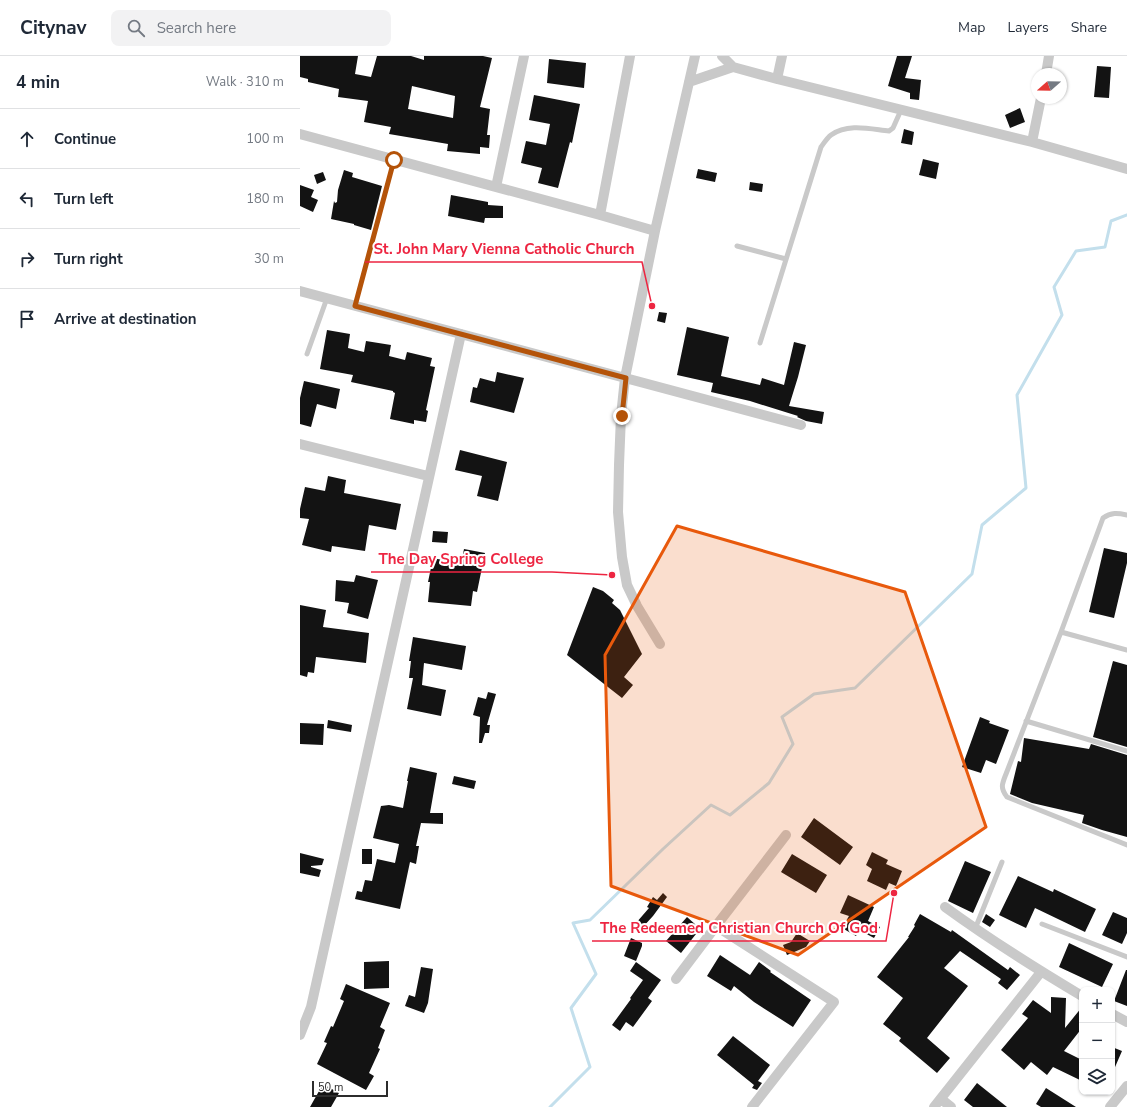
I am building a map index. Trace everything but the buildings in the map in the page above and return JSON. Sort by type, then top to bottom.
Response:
[{"type":"street","points":[[496,187],[524,56]]},
{"type":"street","points":[[600,215],[630,56]]},
{"type":"street","points":[[660,644],[637,606],[627,585],[622,556],[618,512],[619,465],[626,378],[655,231],[695,56]]},
{"type":"street","points":[[722,56],[732,67],[777,80],[1032,142],[1127,169]]},
{"type":"street","points":[[777,80],[782,56]]},
{"type":"street","points":[[1047,68],[1049,56]]},
{"type":"street","points":[[689,82],[732,67]]},
{"type":"street","points":[[1032,142],[1040,104]]},
{"type":"street","points":[[300,134],[655,231]]},
{"type":"street","points":[[300,291],[801,425]]},
{"type":"street","points":[[300,1035],[311,1007],[428,476],[461,334]]},
{"type":"street","points":[[300,444],[428,476]]},
{"type":"street","points":[[676,979],[786,835]]},
{"type":"street","points":[[945,908],[1041,972],[1079,994]]},
{"type":"street","points":[[716,926],[834,1002],[752,1107]]},
{"type":"street","points":[[951,1107],[938,1103],[1041,972]]},
{"type":"street","points":[[1115,1016],[1127,1022]]},
{"type":"street","points":[[1110,1107],[1127,1086]]},
{"type":"lane","points":[[760,343],[821,147],[831,136],[842,129],[852,127],[889,131],[893,128],[901,110]]},
{"type":"lane","points":[[737,246],[786,259]]},
{"type":"lane","points":[[307,354],[327,298]]},
{"type":"lane","points":[[1127,515],[1117,513],[1108,514],[1103,518],[1061,632],[1002,784],[1002,791],[1007,797],[1127,845]]},
{"type":"lane","points":[[1061,632],[1127,650]]},
{"type":"lane","points":[[1026,721],[1127,750]]},
{"type":"lane","points":[[975,929],[1002,862]]},
{"type":"lane","points":[[1042,924],[1127,957]]},
{"type":"path","points":[[355,306],[394,160]]},
{"type":"highlighted area","points":[[677,526],[905,592],[986,827],[798,955],[611,886],[605,655]]},
{"type":"waterway","points":[[550,1107],[590,1067],[571,1008],[596,974],[573,923],[590,920],[711,805],[730,815],[769,783],[793,744],[782,717],[814,694],[855,688],[972,574],[982,525],[1026,488],[1017,395],[1062,315],[1054,287],[1076,251],[1105,247],[1111,221],[1127,215]]},
{"type":"place","name":"St. John Mary Vienna Catholic Church","points":[[652,306]]},
{"type":"place","name":"The Day Spring College","points":[[612,575]]},
{"type":"place","name":"The Redeemed Christian Church Of God","points":[[894,893]]},
{"type":"route","points":[[394,160],[355,306],[626,378],[622,416]]}]
